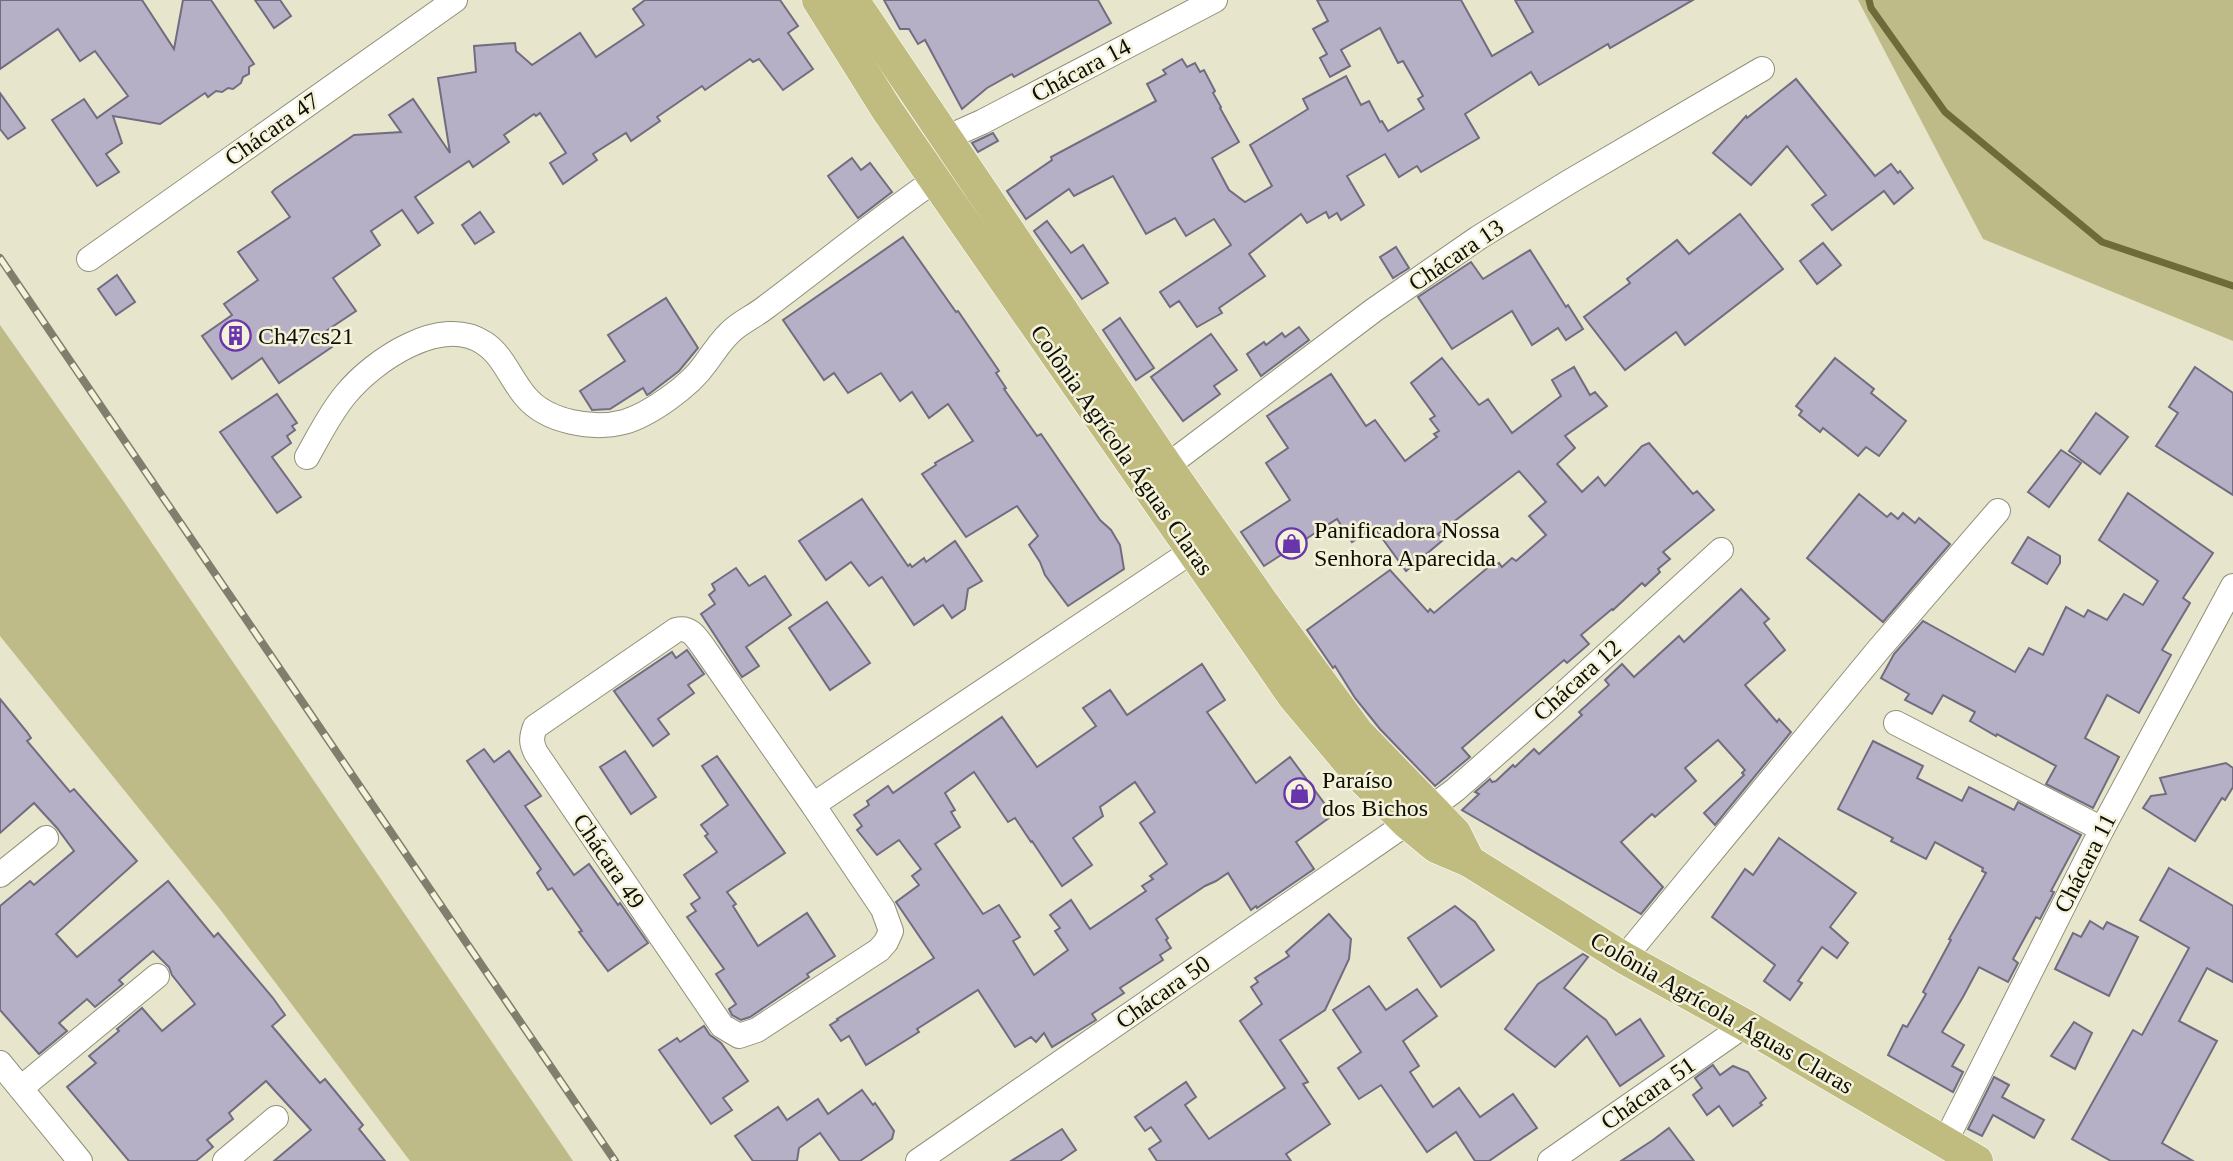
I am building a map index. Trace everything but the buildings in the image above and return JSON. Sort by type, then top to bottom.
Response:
[{"type":"main road","name":"Colônia Agrícola Águas Claras","points":[[818,0],[887,110],[1293,696],[1361,777],[1419,816],[1455,833],[1469,861],[1624,958],[1745,1025],[1977,1161]]},
{"type":"main road","name":"Colônia Agrícola Águas Claras","points":[[853,0],[1167,466],[1265,606],[1419,816]]},
{"type":"main road","points":[[887,110],[914,89]]},
{"type":"main road","points":[[914,149],[946,138]]},
{"type":"street","name":"Chácara 47","points":[[89,258],[455,0]]},
{"type":"street","name":"Chácara 14","points":[[946,138],[982,122],[1215,0]]},
{"type":"street","name":"Chácara 13","points":[[1167,466],[1374,310],[1478,238],[1762,69]]},
{"type":"street","points":[[307,457],[332,412],[366,374],[407,346],[429,337],[450,333],[484,343],[526,398],[542,410],[589,425],[610,424],[635,418],[695,376],[736,327],[764,309],[867,228],[935,180]]},
{"type":"street","points":[[1624,958],[1879,649],[1998,511]]},
{"type":"street","name":"Chácara 12","points":[[1419,816],[1455,790],[1546,710],[1721,550]]},
{"type":"street","points":[[813,805],[1192,551]]},
{"type":"street","name":"Chácara 11","points":[[1945,1143],[2102,829],[2233,586]]},
{"type":"street","name":"Chácara 49","points":[[683,628],[689,630],[704,648],[813,805],[888,917],[891,931],[879,950],[757,1030],[739,1037],[722,1026],[536,753],[531,737],[535,727],[676,630],[683,628]]},
{"type":"street","points":[[1896,723],[2102,829]]},
{"type":"street","name":"Chácara 50","points":[[918,1161],[1419,816]]},
{"type":"street","points":[[0,875],[46,838]]},
{"type":"street","points":[[21,1088],[157,976]]},
{"type":"street","name":"Chácara 51","points":[[1550,1161],[1745,1025]]},
{"type":"street","points":[[0,1063],[80,1161]]},
{"type":"street","points":[[225,1161],[276,1118]]},
{"type":"shaded area","points":[[1858,0],[2233,0],[2233,341],[1983,239]]},
{"type":"shaded area","points":[[0,325],[122,499],[573,1161],[410,1161],[219,908],[0,636]]},
{"type":"waterway","points":[[1869,0],[1871,8],[1945,112],[2102,242],[2233,286]]},
{"type":"railway","points":[[0,258],[615,1161]]},
{"type":"place","name":"Ch47cs21","points":[[235,336]]},
{"type":"place","name":"Panificadora Nossa Senhora Aparecida","points":[[1291,544]]},
{"type":"place","name":"Paraíso dos Bichos","points":[[1299,794]]}]
